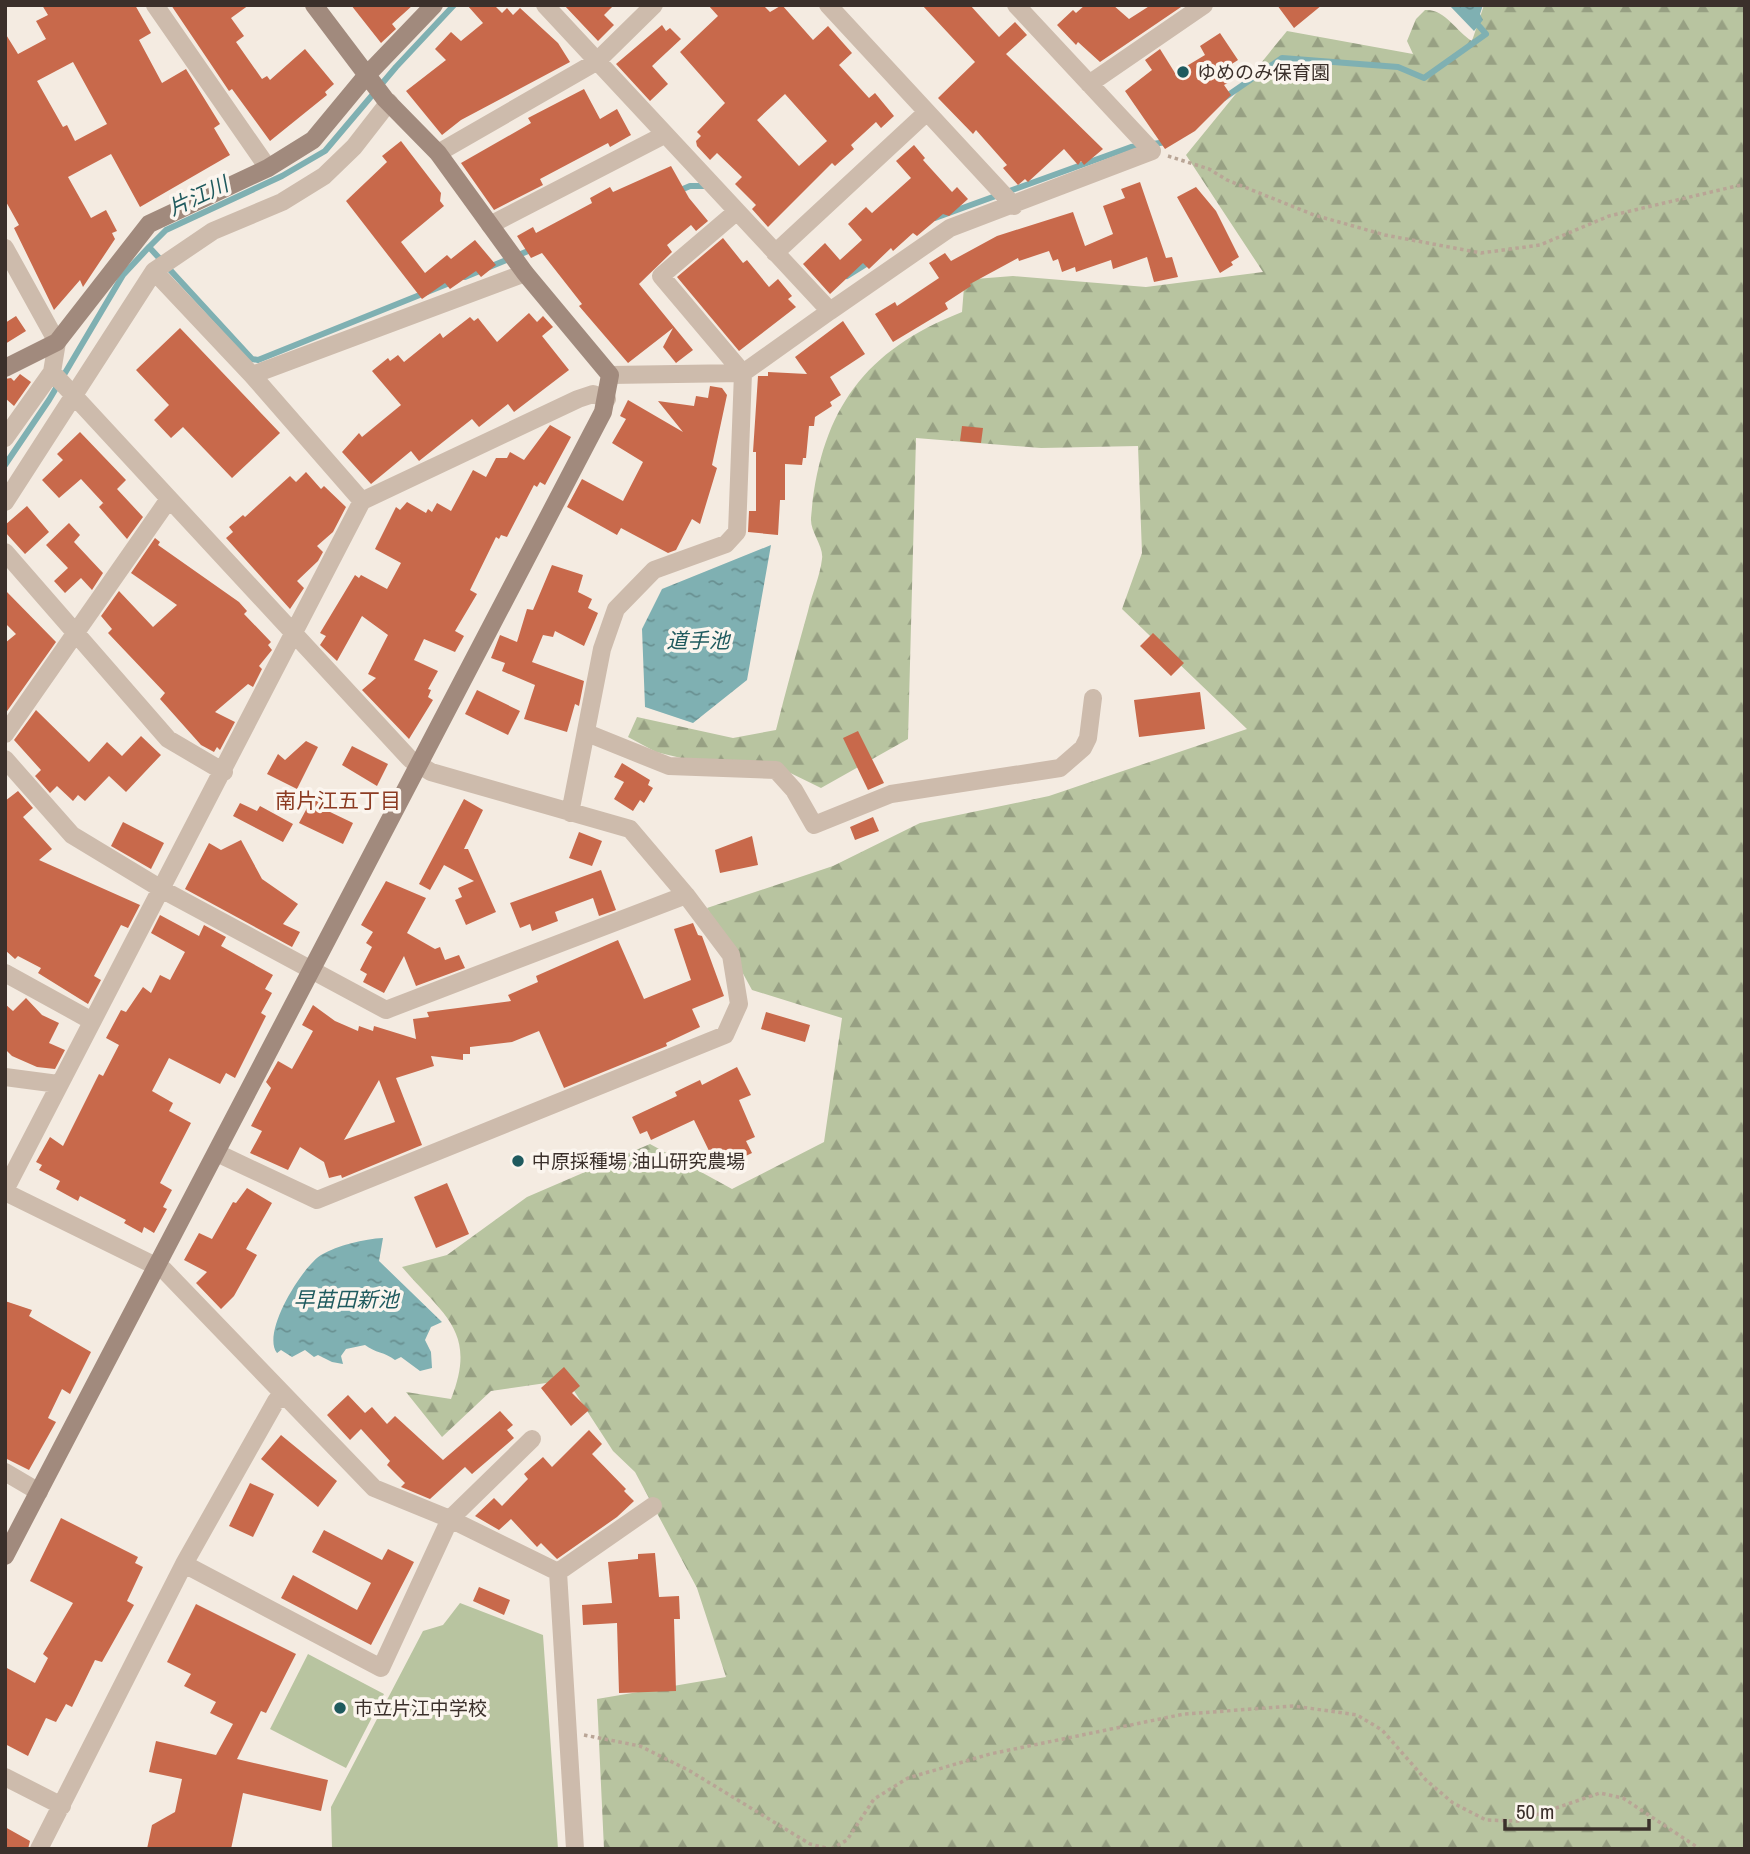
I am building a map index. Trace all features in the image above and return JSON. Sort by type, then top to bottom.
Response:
[{"type":"street","points":[[155,5],[268,168]]},
{"type":"street","points":[[5,1556],[420,764],[603,412],[607,399],[610,375],[518,263],[438,153],[366,76],[314,5]]},
{"type":"street","points":[[5,368],[57,342],[149,224],[268,168],[313,140],[366,76],[434,5]]},
{"type":"street","points":[[545,5],[736,212],[780,248],[830,312]]},
{"type":"street","points":[[438,153],[596,62],[654,5]]},
{"type":"street","points":[[828,5],[1014,206]]},
{"type":"street","points":[[610,375],[743,373],[950,229],[1014,206],[1146,145],[1016,5]]},
{"type":"street","points":[[1089,84],[1203,5]]},
{"type":"street","points":[[5,502],[154,271],[167,259],[214,231],[282,202],[324,176],[354,147],[387,100]]},
{"type":"street","points":[[780,248],[927,112]]},
{"type":"street","points":[[490,225],[664,135]]},
{"type":"street","points":[[570,813],[602,649],[616,609],[654,570],[726,544],[737,532],[743,373],[661,276],[736,212]]},
{"type":"street","points":[[5,248],[57,342],[52,372],[5,438]]},
{"type":"street","points":[[252,376],[518,263]]},
{"type":"street","points":[[154,271],[252,376],[362,501]]},
{"type":"street","points":[[52,372],[410,759],[431,772],[630,829],[686,895],[731,955],[739,1004],[725,1035],[317,1200],[217,1153]]},
{"type":"street","points":[[558,1572],[450,1519],[374,1488],[163,1270],[5,1191],[362,501],[578,399],[593,394],[607,399]]},
{"type":"street","points":[[5,734],[169,499]]},
{"type":"street","points":[[5,552],[168,739],[224,772]]},
{"type":"street","points":[[587,733],[669,766],[776,771],[794,790],[814,825],[891,794],[1060,768],[1083,748],[1088,738],[1093,698]]},
{"type":"street","points":[[5,760],[72,835],[163,890],[386,1010],[686,895]]},
{"type":"street","points":[[5,973],[92,1021]]},
{"type":"street","points":[[5,1077],[58,1084]]},
{"type":"street","points":[[39,1849],[184,1564],[276,1401],[285,1397]]},
{"type":"street","points":[[184,1564],[381,1668],[450,1519],[532,1439]]},
{"type":"street","points":[[5,1472],[39,1492]]},
{"type":"street","points":[[558,1572],[653,1506]]},
{"type":"street","points":[[558,1572],[570,1732],[575,1849]]},
{"type":"street","points":[[5,1777],[62,1806]]},
{"type":"path","points":[[1146,145],[1314,215],[1385,235],[1482,253],[1540,245],[1609,216],[1745,184]]},
{"type":"path","points":[[570,1732],[640,1746],[690,1771],[810,1844],[831,1849],[847,1840],[874,1799],[908,1778],[990,1754],[1184,1714],[1294,1706],[1357,1715],[1382,1730],[1426,1780],[1453,1803],[1486,1820],[1518,1821],[1600,1793],[1623,1798],[1700,1849]]},
{"type":"green space","points":[[1484,5],[1745,5],[1745,1849],[604,1849],[597,1699],[726,1677],[697,1588],[635,1472],[613,1451],[567,1380],[491,1391],[442,1437],[406,1392],[451,1399],[461,1356],[458,1340],[443,1312],[402,1267],[447,1255],[527,1197],[650,1144],[732,1189],[824,1142],[842,1018],[752,990],[707,908],[833,866],[920,823],[1049,796],[1247,729],[1122,609],[1142,553],[1138,446],[1041,448],[916,438],[908,739],[821,788],[772,764],[681,758],[656,752],[628,737],[637,717],[733,738],[776,730],[821,565],[822,554],[811,518],[824,447],[836,417],[852,390],[897,346],[962,312],[964,287],[975,279],[1013,276],[1146,287],[1263,272],[1186,155],[1287,31],[1413,54],[1407,41],[1416,19],[1425,10],[1432,10],[1444,16],[1472,41]]},
{"type":"green space","points":[[460,1603],[543,1635],[558,1849],[332,1849],[331,1807],[423,1631],[443,1625]]},
{"type":"green space","points":[[308,1654],[384,1694],[346,1768],[270,1729]]},
{"type":"water","points":[[1449,5],[1483,5],[1480,14],[1483,20],[1474,31]]},
{"type":"water","name":"道手池","points":[[771,545],[747,680],[693,723],[645,707],[642,629],[662,589]]},
{"type":"water","name":"早苗田新池","points":[[383,1238],[379,1261],[442,1322],[431,1327],[425,1340],[431,1352],[432,1368],[420,1371],[401,1357],[395,1360],[365,1345],[346,1349],[341,1356],[343,1364],[318,1355],[314,1357],[305,1350],[292,1357],[281,1350],[277,1353],[274,1331],[279,1316],[295,1286],[313,1262],[328,1251],[343,1245]]},
{"type":"building","points":[[42,5],[135,5],[151,33],[139,40],[162,83],[186,69],[220,124],[214,128],[230,155],[140,207],[111,154],[68,177],[91,218],[106,210],[117,231],[112,233],[115,239],[83,287],[80,280],[54,310],[14,228],[19,225],[5,200],[5,33],[18,54],[46,39],[36,21],[48,15]],"holes":[[[73,62],[107,124],[75,141],[67,125],[63,127],[37,81]]]},
{"type":"building","points":[[171,5],[249,5],[231,18],[244,36],[236,42],[262,79],[267,76],[270,80],[305,49],[334,84],[325,92],[327,95],[270,141],[232,89],[229,91]]},
{"type":"building","points":[[351,5],[413,5],[392,24],[396,29],[381,43]]},
{"type":"building","points":[[467,5],[494,5],[502,13],[507,8],[513,15],[520,8],[558,43],[570,62],[461,120],[442,135],[406,91],[446,60],[435,49],[451,32],[461,41],[483,23]]},
{"type":"building","points":[[564,5],[614,5],[604,15],[614,25],[598,41]]},
{"type":"building","points":[[708,5],[763,5],[770,12],[782,5],[813,40],[828,26],[852,53],[839,65],[869,98],[875,93],[894,116],[881,128],[876,122],[851,145],[854,149],[835,166],[832,163],[768,227],[752,209],[756,205],[735,184],[742,177],[717,153],[710,160],[697,146],[696,141],[701,136],[697,132],[725,103],[680,52],[718,16]],"holes":[[[785,94],[827,141],[799,166],[757,120]]]},
{"type":"building","points":[[922,5],[970,5],[999,37],[1015,22],[1027,35],[1006,54],[1103,149],[1084,165],[1081,161],[1078,165],[1064,149],[1028,182],[1025,179],[1018,185],[1003,168],[1007,165],[976,130],[973,134],[938,98],[975,62]]},
{"type":"building","points":[[1085,5],[1113,5],[1129,19],[1151,5],[1184,5],[1100,62],[1078,42],[1076,45],[1057,25],[1073,10],[1076,13]]},
{"type":"building","points":[[1277,5],[1322,5],[1294,28]]},
{"type":"building","points":[[662,25],[666,31],[670,28],[681,39],[652,66],[668,84],[650,101],[616,64]]},
{"type":"building","points":[[1220,33],[1238,60],[1224,69],[1231,81],[1224,85],[1231,95],[1195,131],[1165,149],[1125,91],[1152,70],[1145,60],[1160,49],[1175,73],[1205,55],[1200,46]]},
{"type":"building","points":[[584,89],[600,119],[617,109],[631,135],[610,147],[608,143],[540,179],[543,185],[494,210],[461,163],[531,123],[528,118]]},
{"type":"building","points":[[401,141],[441,193],[440,201],[444,206],[401,242],[425,273],[447,255],[451,259],[475,240],[496,265],[481,277],[476,271],[450,289],[445,283],[422,299],[346,201],[387,162],[382,156]]},
{"type":"building","points":[[914,145],[925,158],[923,160],[952,192],[957,187],[968,199],[949,216],[943,214],[917,236],[913,233],[893,251],[891,248],[869,269],[863,263],[830,294],[803,264],[825,243],[840,260],[862,240],[848,224],[866,207],[872,213],[911,178],[896,161]]},
{"type":"building","points":[[671,166],[689,198],[708,221],[696,231],[691,225],[667,245],[672,252],[639,284],[693,350],[676,363],[663,347],[673,328],[628,363],[579,306],[582,304],[542,253],[531,258],[517,236],[533,227],[536,233],[592,203],[590,198],[610,187],[613,192]]},
{"type":"building","points":[[1140,182],[1166,258],[1172,257],[1178,277],[1154,282],[1147,257],[1113,269],[1111,260],[1076,272],[1075,267],[1062,272],[1058,259],[1053,261],[1049,251],[1019,261],[1018,258],[970,284],[971,286],[945,303],[948,309],[893,342],[875,314],[895,302],[897,306],[939,278],[929,263],[945,253],[951,261],[997,236],[1073,212],[1085,246],[1113,234],[1103,206],[1125,198],[1121,189]]},
{"type":"building","points":[[1196,187],[1216,211],[1239,257],[1231,262],[1233,265],[1220,273],[1177,197]]},
{"type":"building","points":[[723,238],[743,263],[747,260],[769,287],[778,279],[792,296],[788,299],[796,307],[739,351],[677,277]]},
{"type":"building","points":[[529,313],[537,322],[543,316],[553,327],[542,336],[569,370],[514,412],[508,404],[479,427],[472,419],[419,461],[411,451],[371,484],[342,452],[359,433],[362,437],[401,405],[372,371],[388,358],[390,361],[398,355],[404,362],[440,333],[443,338],[470,317],[474,321],[478,318],[497,342]]},
{"type":"building","points":[[16,316],[26,331],[5,344],[5,323]]},
{"type":"building","points":[[843,321],[865,354],[830,377],[841,395],[830,402],[832,406],[815,417],[814,426],[809,426],[806,458],[803,458],[802,465],[785,464],[785,500],[780,500],[778,535],[748,532],[749,511],[756,511],[756,452],[753,452],[758,376],[768,376],[768,372],[807,374],[795,357]]},
{"type":"building","points":[[180,328],[280,433],[232,478],[183,427],[171,438],[154,420],[169,405],[136,370]]},
{"type":"building","points":[[20,374],[31,382],[14,406],[5,398],[5,379],[11,378],[14,381]]},
{"type":"building","points":[[710,386],[722,388],[727,395],[712,465],[717,468],[700,524],[692,519],[676,550],[668,553],[621,528],[617,535],[567,507],[582,479],[623,501],[643,462],[612,443],[626,419],[620,416],[628,400],[683,432],[658,401],[694,406],[696,396],[708,398]]},
{"type":"building","points":[[550,425],[571,437],[545,485],[540,482],[537,487],[534,485],[507,537],[496,537],[470,590],[477,594],[455,631],[464,636],[455,652],[424,639],[414,660],[438,671],[428,689],[431,690],[428,697],[433,700],[409,739],[362,690],[376,678],[368,674],[388,635],[362,616],[337,661],[320,645],[326,636],[320,633],[355,575],[359,578],[361,575],[387,589],[401,563],[375,549],[396,507],[400,510],[407,502],[426,513],[428,509],[432,512],[437,503],[451,511],[473,470],[486,477],[496,458],[507,458],[510,452],[524,460]]},
{"type":"building","points":[[962,426],[983,428],[981,443],[960,441]]},
{"type":"building","points":[[80,432],[126,480],[117,489],[143,517],[127,539],[99,507],[103,503],[105,505],[81,479],[59,498],[42,480],[63,460],[57,454]]},
{"type":"building","points":[[306,472],[321,489],[324,486],[346,507],[333,532],[317,546],[323,552],[318,561],[297,581],[304,588],[290,609],[226,538],[233,532],[229,527],[243,515],[245,517],[290,476],[296,482]]},
{"type":"building","points":[[27,506],[49,532],[25,554],[5,532],[5,525]]},
{"type":"building","points":[[69,523],[80,535],[74,542],[103,573],[92,590],[81,578],[65,593],[54,581],[68,568],[46,545]]},
{"type":"building","points":[[155,538],[160,542],[158,545],[239,602],[247,611],[244,614],[271,642],[268,645],[272,650],[259,666],[262,669],[253,687],[248,684],[215,712],[235,722],[220,750],[217,747],[214,752],[201,745],[160,699],[165,693],[108,633],[112,629],[101,616],[119,591],[153,627],[177,605],[131,573]]},
{"type":"building","points":[[552,565],[583,575],[578,592],[592,599],[588,608],[598,613],[584,646],[555,631],[553,637],[543,635],[532,662],[584,681],[579,706],[575,704],[567,732],[524,719],[535,685],[502,671],[505,663],[491,658],[500,635],[517,642],[527,609],[533,610]]},
{"type":"building","points":[[5,590],[56,642],[5,714],[5,643],[16,634],[5,623]]},
{"type":"building","points":[[1153,633],[1184,663],[1171,676],[1140,646]]},
{"type":"building","points":[[477,690],[520,711],[508,735],[465,714]]},
{"type":"building","points":[[1200,692],[1205,729],[1139,737],[1134,700]]},
{"type":"building","points":[[36,710],[89,762],[107,742],[122,756],[141,736],[161,755],[126,792],[109,776],[85,801],[78,795],[73,801],[57,786],[50,793],[35,776],[41,770],[14,740]]},
{"type":"building","points":[[858,731],[884,783],[868,790],[843,738]]},
{"type":"building","points":[[306,741],[318,747],[297,789],[267,774],[278,754],[285,760]]},
{"type":"building","points":[[352,746],[388,764],[377,786],[342,765]]},
{"type":"building","points":[[622,763],[650,780],[648,785],[653,788],[644,803],[640,800],[633,811],[614,799],[624,782],[614,777]]},
{"type":"building","points":[[18,791],[33,808],[23,817],[52,849],[39,860],[140,905],[128,928],[121,925],[94,976],[101,980],[88,1004],[38,973],[41,968],[18,956],[15,959],[5,950],[5,801]]},
{"type":"building","points":[[315,793],[333,802],[328,811],[353,823],[343,844],[299,823]]},
{"type":"building","points":[[464,799],[483,810],[464,849],[468,849],[496,912],[466,925],[455,900],[462,897],[458,888],[474,881],[444,865],[430,890],[419,884]]},
{"type":"building","points":[[240,803],[257,811],[260,806],[293,824],[283,842],[233,816]]},
{"type":"building","points":[[873,817],[879,831],[855,840],[850,827]]},
{"type":"building","points":[[123,822],[164,843],[151,869],[111,846]]},
{"type":"building","points":[[579,832],[602,841],[592,866],[569,858]]},
{"type":"building","points":[[752,836],[758,865],[720,873],[715,850]]},
{"type":"building","points":[[241,840],[262,879],[298,904],[283,924],[300,932],[292,947],[185,889],[209,843],[221,850]]},
{"type":"building","points":[[601,870],[616,910],[599,916],[593,898],[555,912],[558,921],[532,931],[530,924],[520,928],[510,903]]},
{"type":"building","points":[[386,881],[426,898],[407,933],[435,949],[440,947],[445,960],[459,955],[465,968],[416,986],[404,956],[384,993],[363,982],[367,974],[360,970],[372,947],[366,943],[373,932],[361,925]]},
{"type":"building","points":[[160,915],[199,936],[204,925],[226,937],[221,946],[273,975],[265,989],[272,993],[261,1013],[266,1016],[235,1078],[226,1073],[220,1084],[169,1058],[152,1091],[173,1103],[169,1111],[191,1123],[160,1183],[172,1190],[163,1207],[167,1209],[154,1233],[144,1227],[142,1233],[124,1223],[126,1220],[80,1196],[78,1201],[56,1189],[60,1181],[39,1170],[42,1165],[36,1162],[50,1137],[63,1146],[99,1074],[103,1076],[119,1045],[106,1038],[121,1010],[126,1012],[143,987],[151,993],[160,975],[170,980],[185,952],[151,933]]},
{"type":"building","points":[[693,923],[698,935],[702,936],[724,996],[692,1009],[700,1027],[666,1043],[667,1046],[564,1088],[539,1031],[512,1042],[470,1047],[470,1054],[463,1054],[463,1060],[431,1056],[434,1066],[396,1078],[422,1145],[342,1178],[341,1175],[329,1178],[324,1162],[300,1147],[288,1170],[250,1153],[262,1131],[251,1126],[271,1088],[266,1082],[278,1061],[292,1069],[313,1031],[302,1025],[313,1005],[335,1021],[358,1031],[359,1026],[373,1031],[374,1026],[416,1039],[413,1019],[429,1017],[427,1012],[511,1001],[508,995],[538,982],[536,976],[618,940],[644,999],[691,980],[674,929]],"holes":[[[379,1080],[395,1122],[344,1140]]]},
{"type":"building","points":[[26,998],[42,1015],[59,1023],[49,1043],[65,1050],[55,1069],[37,1067],[12,1056],[5,1049],[5,1004],[13,1011]]},
{"type":"building","points":[[766,1012],[810,1025],[805,1042],[761,1029]]},
{"type":"building","points":[[737,1067],[751,1095],[739,1100],[755,1137],[746,1141],[752,1153],[733,1162],[727,1150],[712,1157],[694,1120],[651,1140],[647,1131],[640,1134],[632,1117],[677,1096],[675,1092],[700,1080],[702,1085]]},
{"type":"building","points":[[447,1183],[469,1234],[436,1248],[414,1197]]},
{"type":"building","points":[[247,1188],[272,1203],[246,1249],[257,1255],[234,1296],[221,1309],[196,1283],[207,1272],[184,1260],[199,1233],[212,1239],[233,1202],[236,1203]]},
{"type":"building","points":[[5,1301],[32,1310],[29,1316],[91,1352],[70,1394],[62,1389],[48,1418],[56,1422],[29,1470],[5,1458]]},
{"type":"building","points":[[564,1367],[580,1386],[572,1393],[589,1410],[571,1426],[541,1388]]},
{"type":"building","points":[[348,1395],[365,1413],[372,1407],[387,1424],[395,1416],[443,1460],[500,1411],[513,1425],[507,1430],[514,1438],[472,1474],[465,1467],[430,1499],[401,1487],[405,1483],[387,1465],[390,1461],[361,1429],[350,1440],[327,1415]]},
{"type":"building","points":[[589,1430],[602,1444],[592,1454],[634,1501],[617,1517],[557,1559],[541,1543],[537,1547],[511,1519],[499,1530],[475,1516],[494,1498],[502,1506],[528,1479],[524,1474],[543,1457],[552,1467]]},
{"type":"building","points":[[281,1435],[337,1481],[318,1507],[261,1459]]},
{"type":"building","points":[[250,1483],[274,1494],[253,1537],[229,1526]]},
{"type":"building","points":[[61,1518],[138,1557],[135,1563],[143,1567],[127,1601],[134,1605],[102,1662],[95,1660],[72,1707],[66,1704],[56,1722],[46,1718],[28,1756],[5,1744],[5,1667],[35,1683],[48,1658],[43,1654],[73,1603],[30,1581]]},
{"type":"building","points":[[324,1530],[382,1560],[388,1549],[414,1562],[371,1645],[281,1598],[293,1575],[357,1610],[371,1583],[312,1552]]},
{"type":"building","points":[[655,1553],[659,1597],[679,1596],[680,1619],[674,1619],[676,1691],[619,1693],[617,1623],[583,1625],[582,1605],[612,1603],[608,1562],[638,1559],[638,1554]]},
{"type":"building","points":[[479,1587],[510,1600],[504,1615],[473,1601]]},
{"type":"building","points":[[196,1604],[296,1654],[266,1713],[261,1711],[237,1759],[328,1780],[321,1811],[243,1793],[231,1849],[147,1849],[152,1825],[175,1812],[182,1779],[149,1772],[156,1741],[216,1755],[233,1724],[210,1713],[216,1702],[184,1686],[191,1674],[167,1662]]},
{"type":"building","points":[[5,1827],[30,1841],[28,1849],[5,1849]]},
{"type":"waterway","name":"片江川","points":[[5,465],[49,400],[123,275],[149,247],[166,230],[282,176],[325,151],[396,67],[454,5]]},
{"type":"waterway","points":[[1224,98],[1282,58],[1398,67],[1424,78],[1486,34],[1479,26]]},
{"type":"waterway","points":[[935,218],[1131,147],[1167,142]]},
{"type":"waterway","points":[[676,192],[690,186],[710,186]]},
{"type":"waterway","points":[[149,247],[252,359],[258,360],[452,282]]},
{"type":"waterway","points":[[465,277],[533,249]]},
{"type":"waterway","points":[[847,276],[871,261]]},
{"type":"place","name":"ゆめのみ保育園","points":[[1183,72]]},
{"type":"place","name":"中原採種場 油山研究農場","points":[[518,1161]]},
{"type":"place","name":"市立片江中学校","points":[[340,1708]]},
{"type":"district","name":"南片江五丁目","points":[[338,800]]}]
